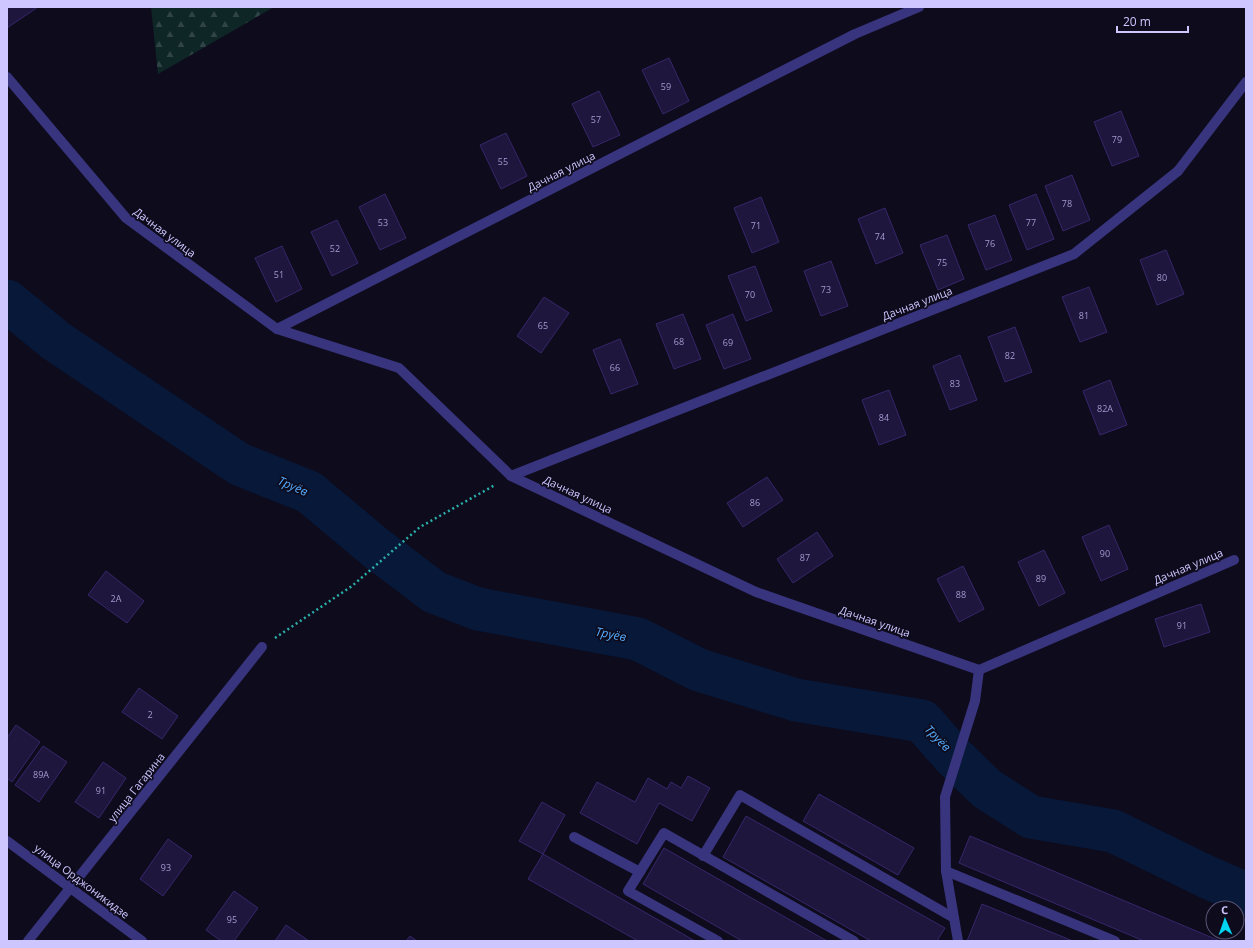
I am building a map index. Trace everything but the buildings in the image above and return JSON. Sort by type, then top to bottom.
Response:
[{"type":"street","name":"Дачная улица","points":[[277,329],[855,34],[919,7]]},
{"type":"street","name":"Дачная улица","points":[[8,80],[126,218],[277,329],[399,368],[511,476],[756,592],[979,670],[1234,560]]},
{"type":"street","name":"Дачная улица","points":[[511,476],[1074,254],[1178,171],[1246,82]]},
{"type":"street","name":"улица Гагарина","points":[[28,941],[262,647]]},
{"type":"street","points":[[958,941],[946,871],[945,797],[975,701],[979,670]]},
{"type":"street","points":[[703,856],[740,796],[954,918]]},
{"type":"street","points":[[718,941],[628,891],[664,833],[854,941]]},
{"type":"street","points":[[574,837],[640,872]]},
{"type":"street","name":"улица Орджоникидзе","points":[[7,841],[142,941]]},
{"type":"street","points":[[946,871],[1115,941]]},
{"type":"path","points":[[262,647],[352,586],[420,527],[511,476]]},
{"type":"green space","points":[[151,7],[274,7],[158,74]]},
{"type":"waterway","name":"Труёв","points":[[7,301],[56,341],[239,464],[309,492],[376,548],[434,592],[478,609],[638,639],[699,670],[796,700],[922,721],[954,757],[987,789],[1031,817],[1113,831],[1207,877],[1246,894]]}]
